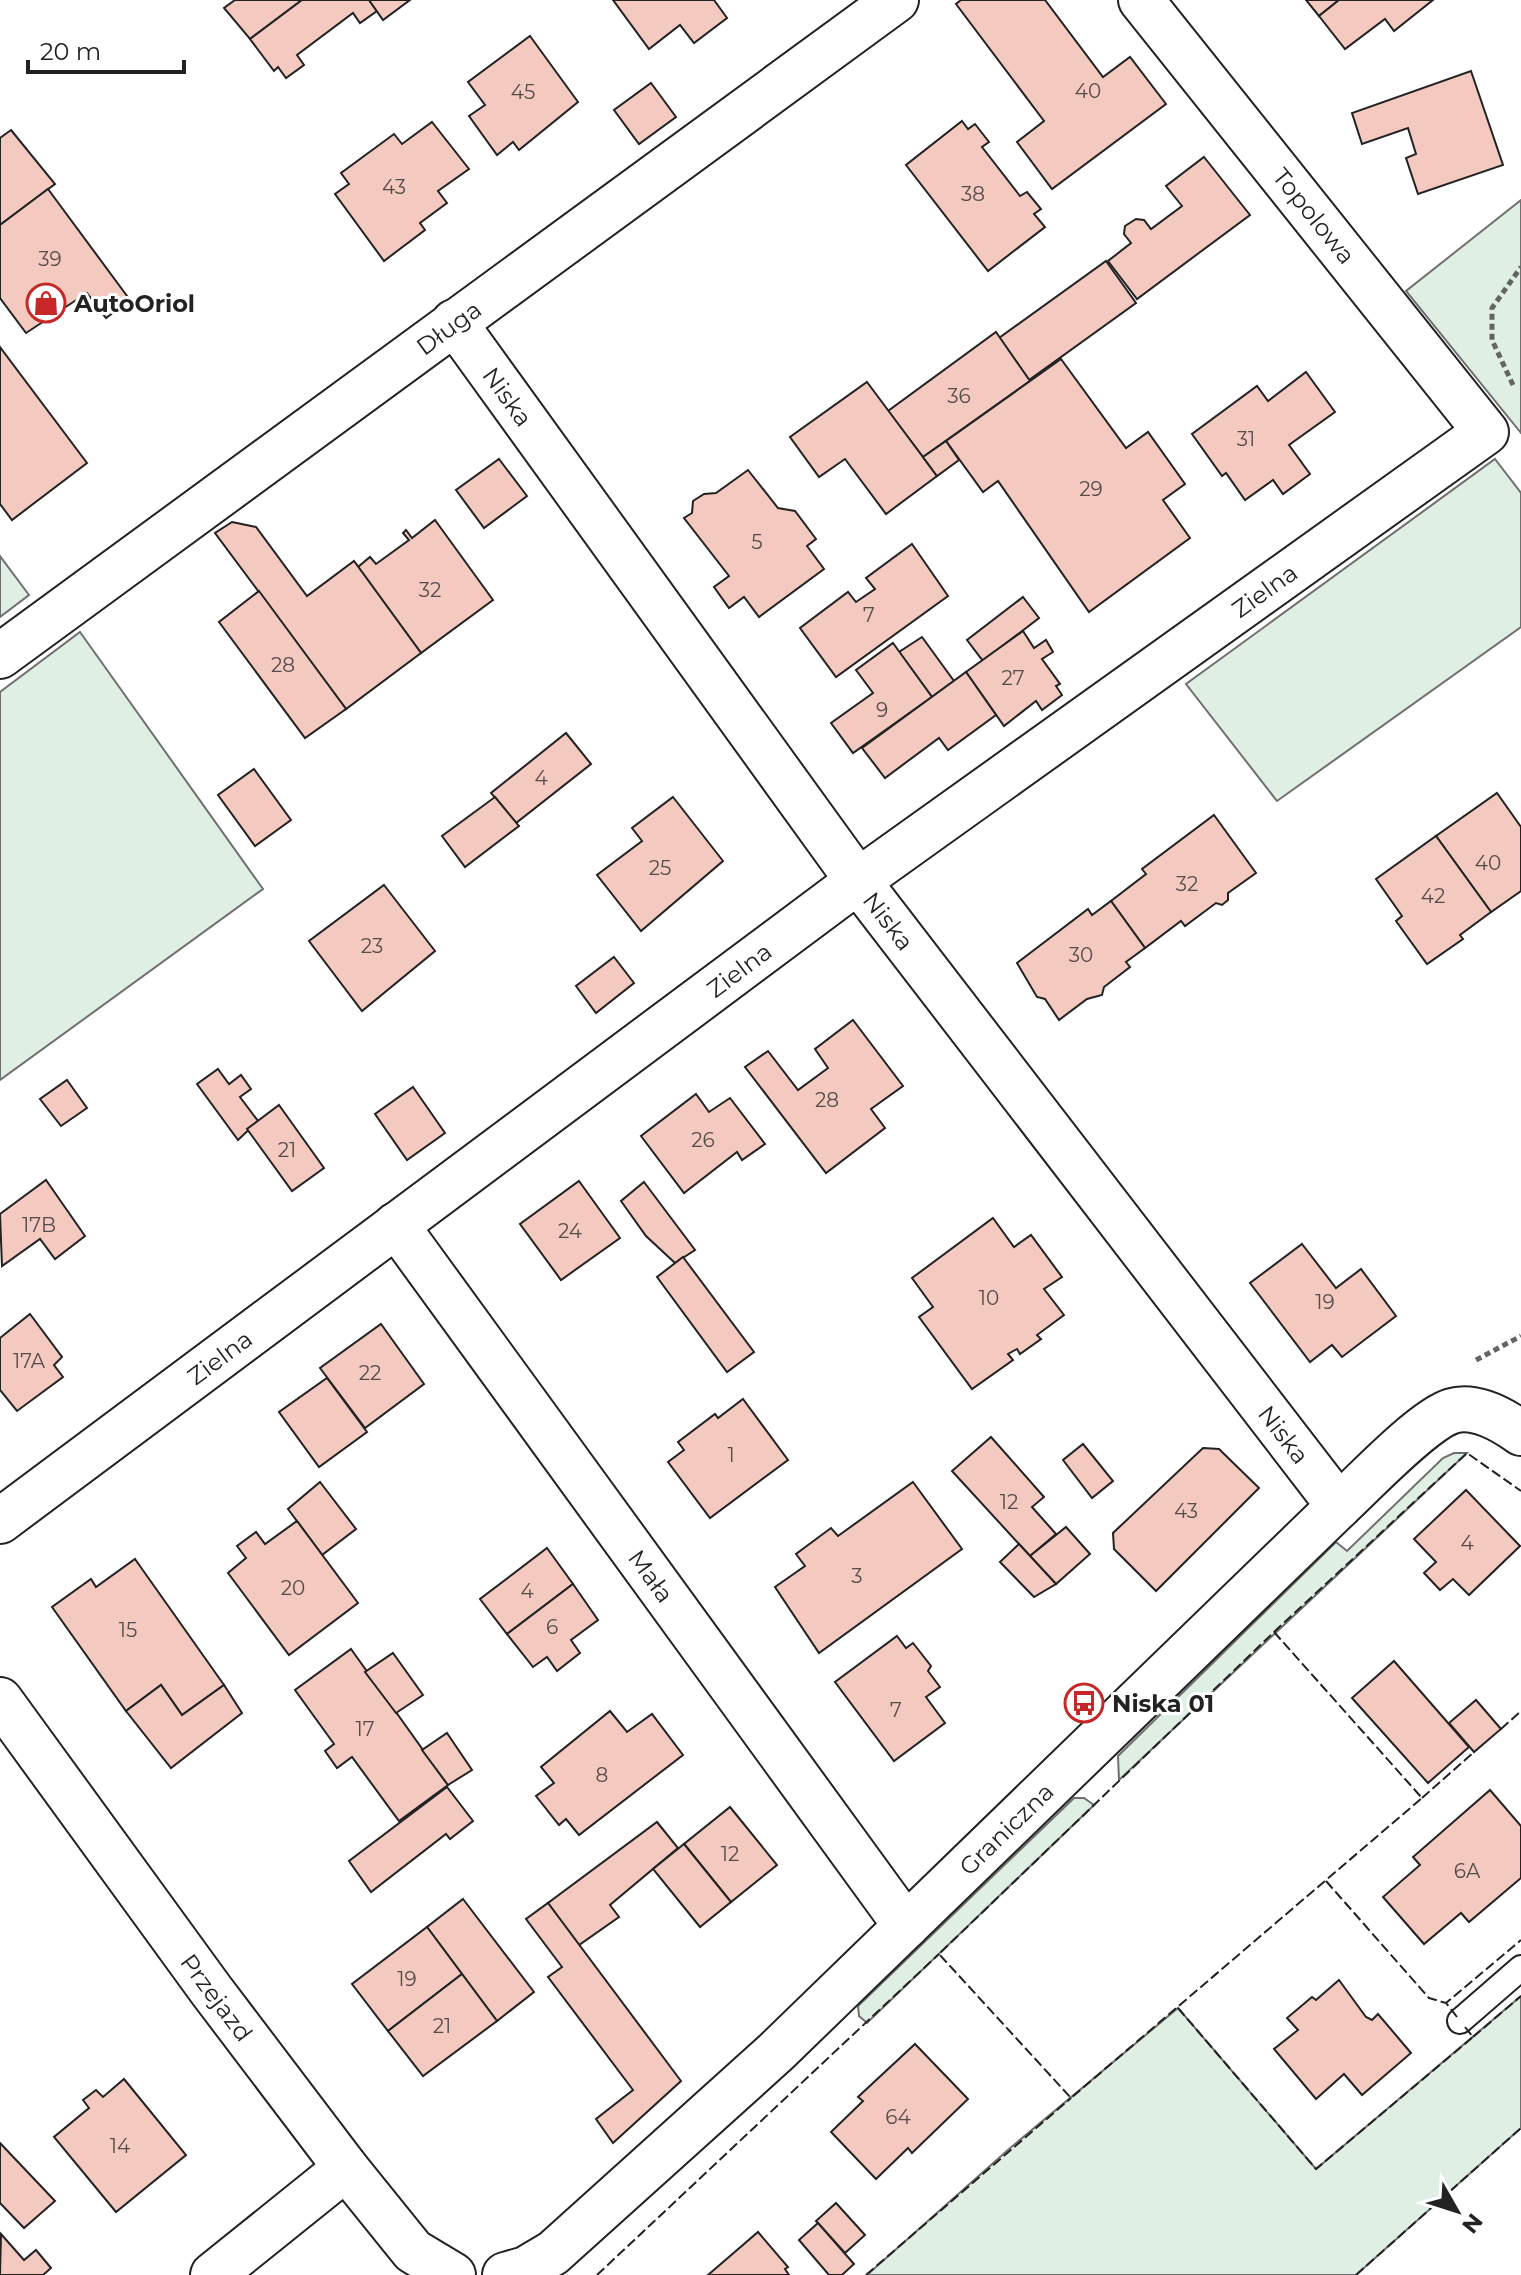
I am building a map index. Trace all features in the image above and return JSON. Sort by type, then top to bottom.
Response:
[{"type":"street","name":"Długa","points":[[0,656],[896,0]]},
{"type":"street","name":"Topolowa","points":[[1141,0],[1486,432]]},
{"type":"street","name":"Niska","points":[[454,322],[858,881],[1339,1506]]},
{"type":"street","name":"Zielna","points":[[0,1521],[858,881],[1486,432]]},
{"type":"street","name":"Mała","points":[[396,1225],[906,1926]]},
{"type":"street","name":"Graniczna","points":[[505,2275],[526,2269],[553,2253],[776,2052],[1339,1506],[1431,1423],[1453,1411],[1474,1411],[1518,1425]]},
{"type":"street","name":"Przejazd","points":[[0,1700],[346,2168],[413,2251],[453,2275]]},
{"type":"street","points":[[213,2275],[346,2168]]},
{"type":"lane","points":[[1460,2021],[1521,1968]]},
{"type":"path","points":[[1516,397],[1511,376],[1492,340],[1492,308],[1521,267]]},
{"type":"green space","points":[[1521,200],[1521,433],[1406,291]]},
{"type":"green space","points":[[1495,459],[1521,493],[1521,627],[1277,801],[1186,684]]},
{"type":"green space","points":[[0,556],[29,595],[0,617]]},
{"type":"green space","points":[[80,632],[263,889],[0,1080],[0,692]]},
{"type":"green space","points":[[1454,1453],[1467,1453],[1119,1780],[1118,1756],[1336,1542],[1347,1551],[1443,1458]]},
{"type":"green space","points":[[1074,1798],[1084,1798],[1094,1805],[867,2023],[859,2016],[858,2006]]},
{"type":"green space","points":[[1521,1996],[1521,2128],[1356,2275],[867,2275],[1009,2149],[1178,2008],[1316,2169]]},
{"type":"building","points":[[235,0],[302,0],[250,39],[224,8]]},
{"type":"building","points":[[302,0],[369,0],[377,11],[360,23],[353,13],[297,55],[304,65],[286,78],[278,67],[274,71],[250,39]]},
{"type":"building","points":[[369,0],[410,0],[383,20]]},
{"type":"building","points":[[613,0],[714,0],[727,18],[694,43],[680,25],[649,49]]},
{"type":"building","points":[[961,0],[1045,0],[1103,77],[1130,57],[1166,104],[1052,189],[1017,142],[1044,121],[956,4]]},
{"type":"building","points":[[1306,0],[1339,0],[1319,16]]},
{"type":"building","points":[[1339,0],[1433,0],[1394,31],[1385,19],[1345,49],[1319,16]]},
{"type":"building","points":[[530,36],[578,102],[519,150],[513,142],[497,155],[469,116],[485,105],[468,82]]},
{"type":"building","points":[[1471,71],[1503,165],[1418,194],[1406,158],[1416,154],[1408,128],[1362,144],[1352,113]]},
{"type":"building","points":[[651,83],[676,117],[639,144],[614,110]]},
{"type":"building","points":[[962,121],[968,129],[975,124],[989,142],[982,147],[1020,196],[1027,192],[1041,209],[1034,214],[1045,227],[988,271],[906,165]]},
{"type":"building","points":[[432,122],[469,169],[438,191],[447,203],[420,223],[425,230],[384,261],[335,194],[349,184],[341,173],[394,134],[402,144]]},
{"type":"building","points":[[11,130],[55,184],[0,225],[0,138]]},
{"type":"building","points":[[1204,157],[1250,215],[1137,299],[1108,261],[1131,243],[1124,234],[1125,226],[1136,219],[1144,220],[1151,229],[1182,206],[1166,186]]},
{"type":"building","points":[[48,189],[130,300],[106,318],[87,293],[26,333],[0,298],[0,225]]},
{"type":"building","points":[[1106,261],[1136,303],[1029,380],[999,338]]},
{"type":"building","points":[[996,332],[1030,381],[923,457],[888,411]]},
{"type":"building","points":[[0,347],[87,463],[12,520],[0,504]]},
{"type":"building","points":[[1061,359],[1126,448],[1148,432],[1185,484],[1163,500],[1190,538],[1089,612],[998,481],[983,492],[946,441]]},
{"type":"building","points":[[1306,372],[1335,412],[1289,445],[1310,474],[1283,494],[1273,480],[1245,500],[1226,473],[1222,476],[1192,434],[1257,386],[1268,401]]},
{"type":"building","points":[[867,382],[937,476],[886,514],[845,459],[819,477],[790,437]]},
{"type":"building","points":[[946,441],[959,460],[937,476],[923,457]]},
{"type":"building","points":[[499,459],[527,496],[484,528],[456,490]]},
{"type":"building","points":[[748,470],[778,508],[795,511],[816,539],[807,546],[824,569],[759,617],[744,597],[729,608],[714,587],[729,576],[684,518],[692,513],[693,501],[704,494],[716,493]]},
{"type":"building","points":[[435,520],[493,600],[421,653],[358,567],[370,557],[376,564],[409,540],[403,533],[406,530],[412,538]]},
{"type":"building","points":[[232,522],[256,527],[307,596],[354,561],[421,653],[346,709],[215,533]]},
{"type":"building","points":[[912,544],[948,596],[836,677],[800,628],[848,592],[856,602],[875,589],[866,578]]},
{"type":"building","points":[[259,591],[346,709],[305,738],[219,622]]},
{"type":"building","points":[[1023,597],[1039,618],[983,661],[967,640]]},
{"type":"building","points":[[1023,631],[1034,648],[1046,640],[1053,652],[1042,659],[1060,684],[1056,686],[1062,695],[1042,710],[1036,701],[1004,726],[966,672]]},
{"type":"building","points":[[922,637],[954,681],[932,697],[899,652]]},
{"type":"building","points":[[893,643],[932,697],[853,753],[831,723],[873,693],[856,670]]},
{"type":"building","points":[[966,672],[996,715],[948,750],[939,738],[885,778],[862,748]]},
{"type":"building","points":[[566,733],[591,764],[516,823],[491,793]]},
{"type":"building","points":[[254,769],[291,820],[255,846],[218,795]]},
{"type":"building","points":[[1497,793],[1521,827],[1521,891],[1491,912],[1436,836]]},
{"type":"building","points":[[495,797],[519,826],[465,867],[442,836]]},
{"type":"building","points":[[673,797],[723,861],[641,931],[597,875],[642,841],[632,828]]},
{"type":"building","points":[[1214,815],[1256,873],[1228,893],[1228,900],[1222,905],[1216,903],[1185,926],[1181,921],[1145,948],[1111,901],[1146,874],[1142,869]]},
{"type":"building","points":[[1436,836],[1491,912],[1460,935],[1463,939],[1427,964],[1396,921],[1402,916],[1376,879]]},
{"type":"building","points":[[384,885],[435,951],[362,1011],[309,941]]},
{"type":"building","points":[[1111,901],[1145,948],[1126,962],[1130,967],[1104,987],[1102,995],[1087,999],[1059,1020],[1045,999],[1037,997],[1017,963],[1088,909],[1092,915]]},
{"type":"building","points":[[614,957],[634,983],[596,1013],[576,986]]},
{"type":"building","points":[[853,1020],[903,1086],[871,1109],[885,1128],[826,1173],[745,1067],[768,1051],[798,1090],[828,1068],[815,1049]]},
{"type":"building","points":[[218,1069],[229,1084],[241,1075],[251,1089],[240,1097],[258,1121],[238,1140],[197,1084]]},
{"type":"building","points":[[67,1080],[87,1108],[61,1126],[40,1099]]},
{"type":"building","points":[[413,1087],[445,1133],[407,1160],[375,1114]]},
{"type":"building","points":[[696,1094],[709,1112],[730,1098],[765,1144],[742,1160],[737,1152],[684,1193],[641,1136]]},
{"type":"building","points":[[279,1105],[324,1168],[292,1191],[247,1129]]},
{"type":"building","points":[[46,1180],[85,1236],[55,1259],[40,1239],[2,1266],[0,1214]]},
{"type":"building","points":[[579,1181],[620,1238],[561,1280],[520,1224]]},
{"type":"building","points":[[644,1182],[695,1250],[675,1263],[646,1236],[621,1201]]},
{"type":"building","points":[[993,1218],[1014,1247],[1031,1235],[1062,1277],[1044,1289],[1064,1315],[1037,1335],[1041,1339],[1020,1354],[1017,1349],[1008,1354],[1013,1360],[972,1389],[919,1317],[933,1307],[912,1278]]},
{"type":"building","points":[[1302,1244],[1336,1288],[1361,1269],[1396,1316],[1342,1357],[1332,1345],[1310,1362],[1250,1283]]},
{"type":"building","points":[[683,1257],[754,1352],[727,1372],[657,1277]]},
{"type":"building","points":[[30,1314],[62,1357],[54,1365],[63,1377],[17,1411],[0,1390],[0,1338]]},
{"type":"building","points":[[381,1324],[424,1384],[365,1428],[320,1368]]},
{"type":"building","points":[[327,1378],[367,1432],[319,1467],[279,1412]]},
{"type":"building","points":[[743,1399],[788,1460],[710,1518],[668,1462],[684,1450],[678,1442],[715,1414],[718,1418]]},
{"type":"building","points":[[991,1437],[1044,1497],[1032,1507],[1056,1534],[1030,1556],[952,1471]]},
{"type":"building","points":[[1083,1444],[1113,1481],[1092,1498],[1063,1460]]},
{"type":"building","points":[[1203,1448],[1219,1449],[1259,1488],[1156,1591],[1114,1549],[1113,1533]]},
{"type":"building","points":[[320,1482],[356,1529],[322,1555],[288,1509]]},
{"type":"building","points":[[913,1482],[962,1549],[819,1653],[775,1587],[805,1566],[796,1554],[831,1528],[838,1536]]},
{"type":"building","points":[[1466,1490],[1520,1546],[1469,1595],[1453,1579],[1440,1590],[1424,1573],[1436,1562],[1414,1539]]},
{"type":"building","points":[[297,1521],[358,1603],[289,1655],[228,1573],[246,1558],[237,1546],[256,1532],[265,1544]]},
{"type":"building","points":[[1066,1527],[1090,1554],[1056,1584],[1030,1556]]},
{"type":"building","points":[[1019,1544],[1056,1584],[1034,1597],[1000,1562]]},
{"type":"building","points":[[547,1548],[573,1584],[507,1634],[480,1599]]},
{"type":"building","points":[[135,1559],[224,1685],[182,1715],[161,1685],[126,1711],[52,1607],[91,1579],[96,1587]]},
{"type":"building","points":[[573,1584],[598,1620],[571,1640],[580,1653],[557,1671],[547,1657],[533,1667],[507,1634]]},
{"type":"building","points":[[897,1636],[906,1648],[913,1643],[931,1666],[928,1671],[940,1687],[926,1697],[945,1723],[894,1761],[835,1682]]},
{"type":"building","points":[[351,1649],[448,1785],[399,1821],[352,1757],[337,1768],[325,1751],[334,1744],[295,1690]]},
{"type":"building","points":[[393,1653],[423,1695],[396,1713],[365,1672]]},
{"type":"building","points":[[1394,1661],[1469,1747],[1428,1783],[1352,1698]]},
{"type":"building","points":[[161,1685],[182,1715],[224,1685],[242,1713],[171,1768],[126,1711]]},
{"type":"building","points":[[1476,1700],[1501,1729],[1474,1752],[1449,1723]]},
{"type":"building","points":[[610,1711],[627,1732],[652,1714],[683,1755],[579,1835],[566,1819],[559,1825],[536,1796],[554,1783],[541,1767]]},
{"type":"building","points":[[447,1733],[472,1770],[448,1785],[422,1750]]},
{"type":"building","points":[[447,1787],[473,1821],[450,1839],[446,1834],[371,1892],[349,1861]]},
{"type":"building","points":[[1490,1790],[1521,1826],[1521,1878],[1469,1922],[1461,1913],[1424,1944],[1383,1897],[1420,1865],[1413,1857]]},
{"type":"building","points":[[730,1807],[777,1865],[731,1902],[684,1844]]},
{"type":"building","points":[[657,1822],[678,1848],[610,1905],[619,1917],[579,1945],[548,1903]]},
{"type":"building","points":[[684,1844],[731,1902],[700,1927],[653,1869]]},
{"type":"building","points":[[463,1899],[534,1992],[497,2021],[427,1927]]},
{"type":"building","points":[[548,1903],[681,2081],[613,2143],[596,2119],[633,2090],[548,1977],[562,1967],[526,1919]]},
{"type":"building","points":[[427,1927],[462,1974],[388,2031],[352,1984]]},
{"type":"building","points":[[462,1974],[497,2021],[423,2076],[388,2031]]},
{"type":"building","points":[[1339,1980],[1366,2017],[1372,2020],[1378,2014],[1411,2053],[1362,2095],[1344,2074],[1316,2099],[1274,2049],[1298,2030],[1287,2018],[1312,1997],[1316,2000]]},
{"type":"building","points":[[915,2044],[968,2099],[912,2153],[908,2148],[876,2179],[831,2132],[863,2101],[858,2097]]},
{"type":"building","points":[[124,2079],[186,2155],[116,2212],[54,2137],[89,2108],[83,2100],[96,2090],[103,2097]]},
{"type":"building","points":[[0,2143],[55,2201],[24,2228],[0,2203]]},
{"type":"building","points":[[836,2203],[865,2235],[845,2253],[816,2221]]},
{"type":"building","points":[[818,2223],[854,2264],[842,2275],[829,2275],[799,2240]]},
{"type":"building","points":[[758,2232],[788,2267],[785,2269],[789,2275],[708,2275]]},
{"type":"building","points":[[1,2234],[24,2260],[36,2250],[51,2268],[43,2275],[0,2275]]},
{"type":"fence","points":[[1274,1632],[1422,1798],[1071,2098],[939,1954],[1274,1632],[1467,1453],[1521,1491]]},
{"type":"fence","points":[[1501,1729],[1521,1711]]},
{"type":"fence","points":[[1422,1798],[1474,1752]]},
{"type":"fence","points":[[1326,1881],[1429,1998],[1446,2003]]},
{"type":"fence","points":[[1457,2017],[1446,2003],[1521,1940]]},
{"type":"fence","points":[[597,2275],[939,1954]]},
{"type":"fence","points":[[1473,2037],[1521,1996]]},
{"type":"fence","points":[[1178,2008],[1316,2169],[1473,2037],[1465,2027]]},
{"type":"fence","points":[[866,2275],[1071,2098]]},
{"type":"fence","points":[[1356,2275],[1521,2128]]},
{"type":"place","name":"AutoOriol","points":[[46,303]]},
{"type":"place","name":"Niska 01","points":[[1084,1703]]}]
